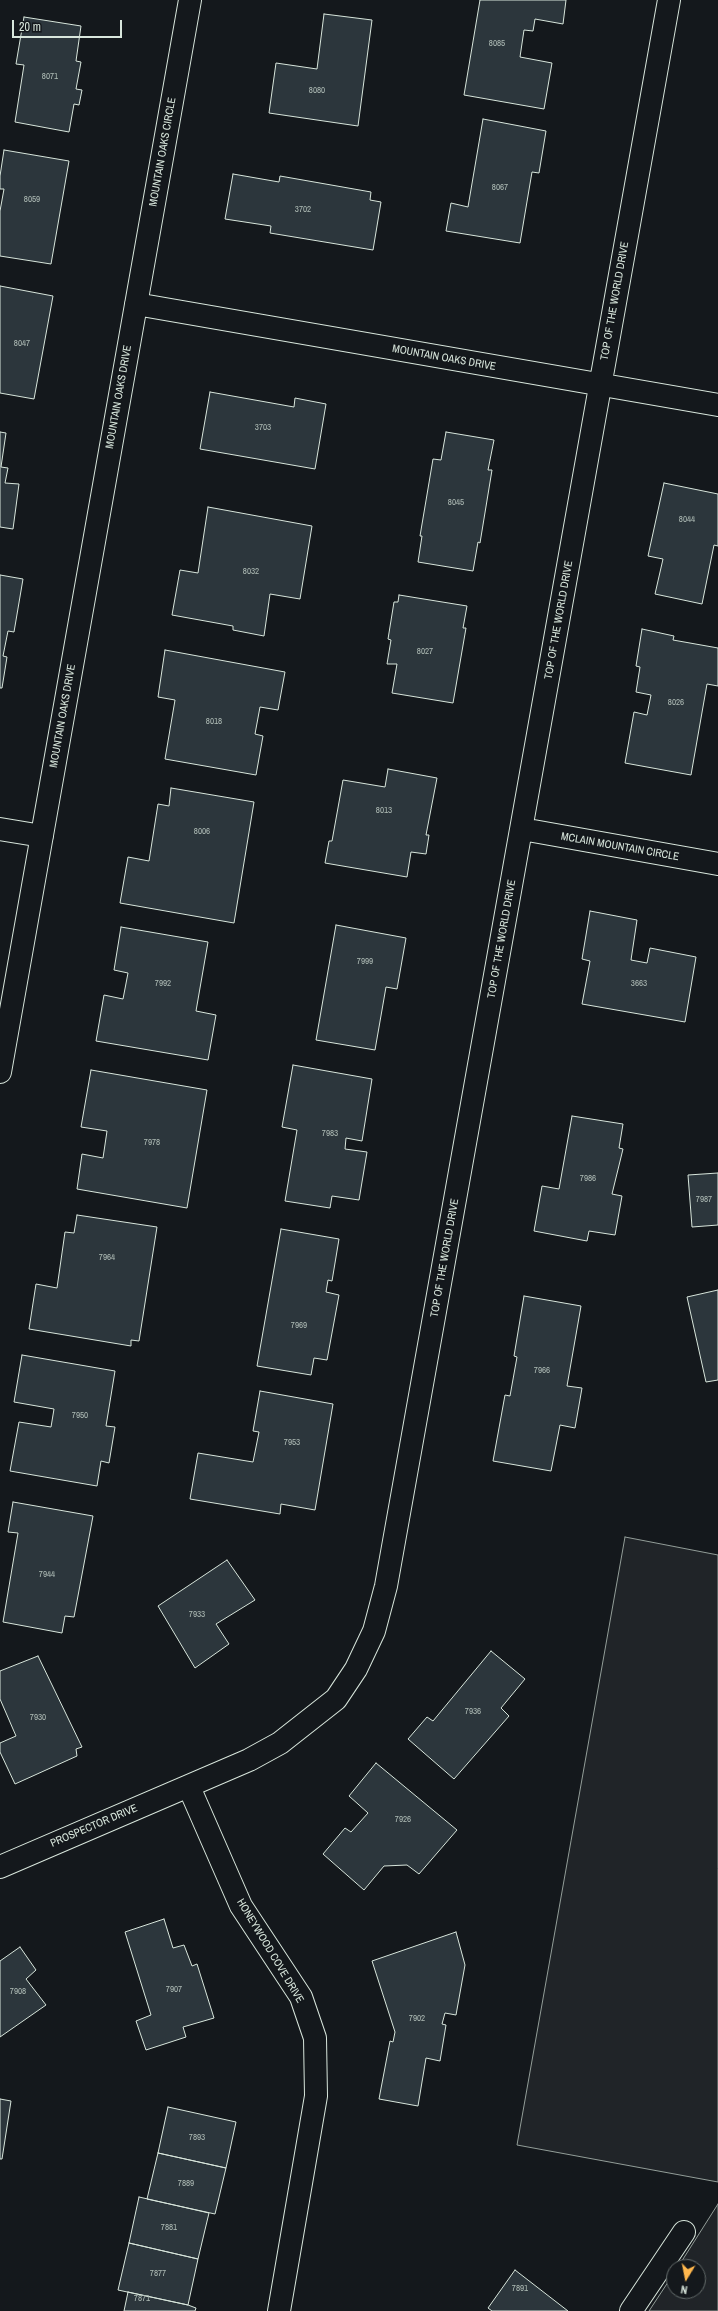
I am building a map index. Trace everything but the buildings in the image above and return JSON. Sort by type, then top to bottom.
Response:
[{"type":"street","name":"MOUNTAIN OAKS CIRCLE","points":[[136,304],[190,0]]},
{"type":"street","name":"TOP OF THE WORLD DRIVE","points":[[189,1787],[255,1757],[280,1743],[309,1722],[336,1699],[356,1669],[374,1631],[386,1586],[669,0]]},
{"type":"street","name":"MOUNTAIN OAKS DRIVE","points":[[0,1072],[136,304],[601,386],[718,405]]},
{"type":"street","points":[[0,829],[42,836]]},
{"type":"street","name":"MCLAIN MOUNTAIN CIRCLE","points":[[522,829],[718,864]]},
{"type":"street","name":"PROSPECTOR DRIVE","points":[[0,1868],[189,1787]]},
{"type":"street","name":"HONEYWOOD COVE DRIVE","points":[[189,1787],[241,1906],[300,1996],[315,2038],[316,2096],[278,2311]]},
{"type":"street","points":[[631,2311],[684,2232]]},
{"type":"shaded area","points":[[625,1537],[718,1555],[718,2182],[517,2145]]},
{"type":"shaded area","points":[[718,2204],[718,2311],[649,2311],[666,2285],[666,2299],[706,2299],[706,2259],[683,2259]]}]
